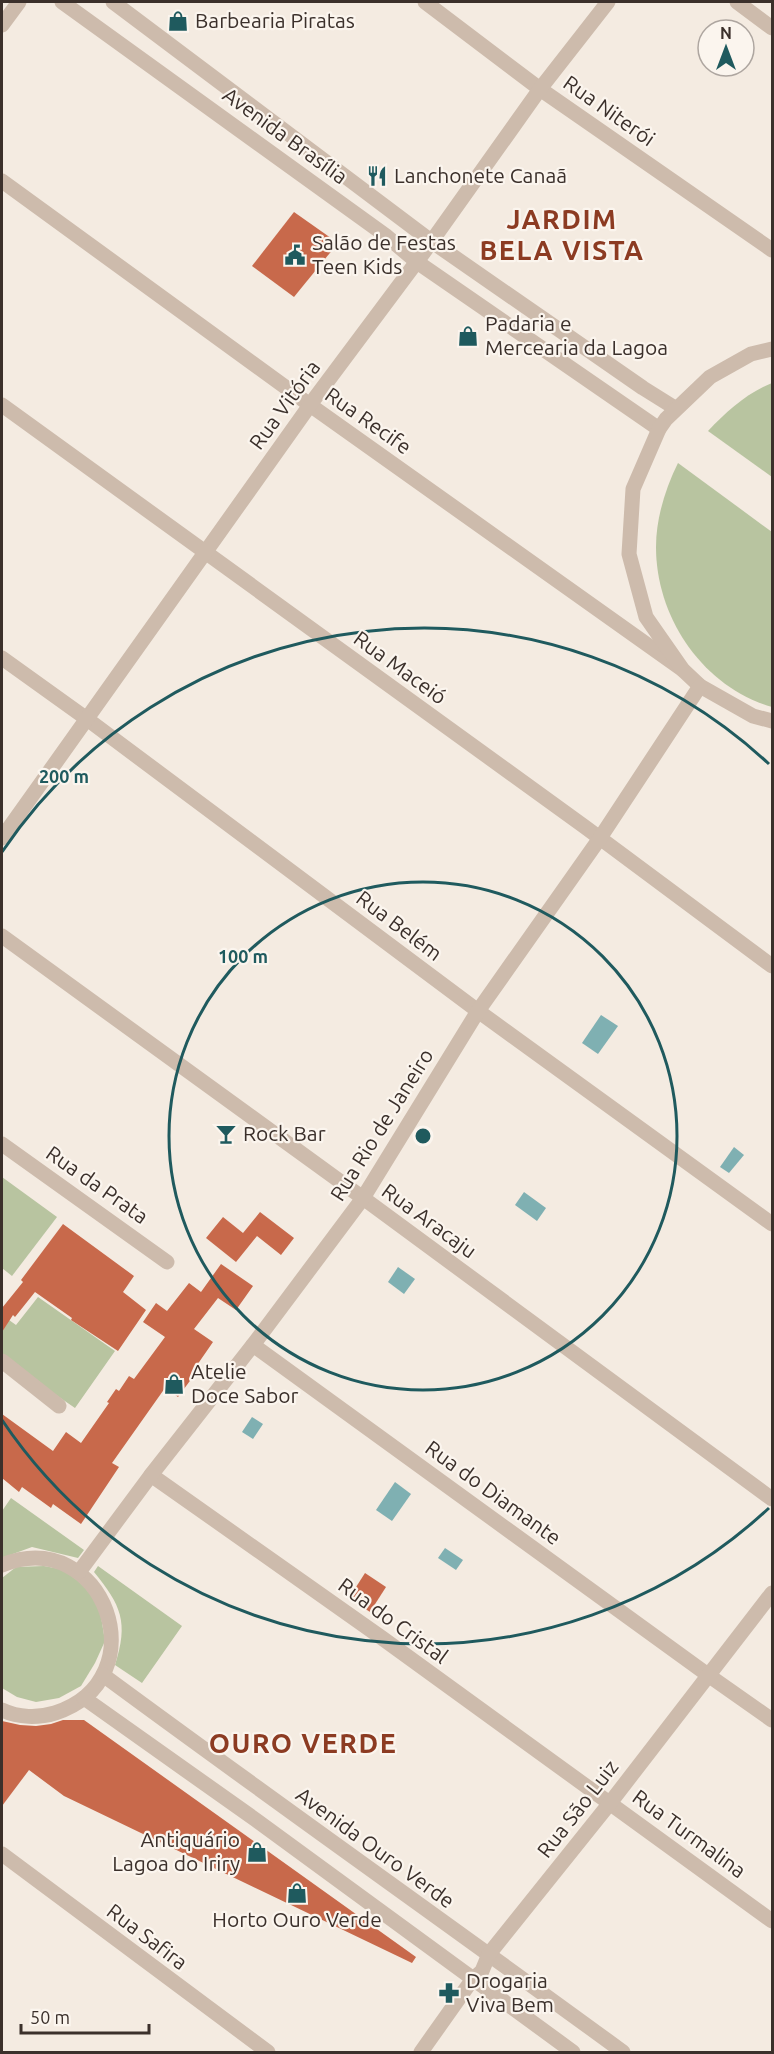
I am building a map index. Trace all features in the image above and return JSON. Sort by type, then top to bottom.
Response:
[{"type":"street","points":[[2,25],[19,2]]},
{"type":"street","name":"Avenida Brasília","points":[[62,2],[385,235],[417,262],[659,429]]},
{"type":"street","name":"Avenida Brasília","points":[[113,2],[431,241],[675,408]]},
{"type":"street","name":"Rua Niterói","points":[[425,2],[540,89],[772,250]]},
{"type":"street","name":"Rua Vitória","points":[[2,838],[310,405],[417,262],[540,89],[608,2]]},
{"type":"street","points":[[737,2],[772,28]]},
{"type":"street","name":"Rua Recife","points":[[2,181],[310,405],[683,670]]},
{"type":"street","points":[[772,349],[751,354],[710,377],[675,408],[659,429],[633,489],[629,554],[646,617],[683,670],[700,686],[753,716],[772,731]]},
{"type":"street","name":"Rua Maceió","points":[[2,405],[600,838],[772,966]]},
{"type":"street","name":"Rua Belém","points":[[2,658],[478,1011],[772,1224]]},
{"type":"street","name":"Rua Rio de Janeiro","points":[[78,1572],[363,1198],[478,1011],[600,838],[700,686]]},
{"type":"street","points":[[753,716],[772,721]]},
{"type":"street","name":"Rua Aracaju","points":[[2,936],[772,1499]]},
{"type":"street","name":"Rua da Prata","points":[[2,1144],[167,1262]]},
{"type":"street","name":"Rua do Diamante","points":[[253,1345],[772,1720]]},
{"type":"street","points":[[2,1361],[59,1406]]},
{"type":"street","name":"Rua do Cristal","points":[[151,1475],[610,1803]]},
{"type":"street","points":[[2,1564],[14,1560],[36,1558],[59,1562],[78,1572],[101,1596],[112,1627],[109,1660],[103,1675],[84,1698],[67,1709],[47,1715],[26,1716],[2,1710]]},
{"type":"street","name":"Rua São Luiz","points":[[422,2052],[472,1980],[482,1971],[489,1954],[610,1803],[772,1593]]},
{"type":"street","name":"Avenida Ouro Verde","points":[[103,1675],[282,1807],[623,2052]]},
{"type":"street","points":[[84,1698],[256,1820],[573,2052]]},
{"type":"street","name":"Rua Turmalina","points":[[610,1803],[772,1921]]},
{"type":"street","name":"Rua Safira","points":[[2,1854],[268,2052]]},
{"type":"green space","points":[[772,383],[772,477],[708,431],[738,403]]},
{"type":"green space","points":[[678,463],[772,532],[772,707],[747,697],[725,684],[705,666],[688,646],[664,599],[658,573],[656,536],[662,504]]},
{"type":"green space","points":[[2,1177],[57,1217],[12,1276],[2,1268]]},
{"type":"green space","points":[[38,1297],[115,1351],[75,1408],[2,1358],[2,1331],[9,1320],[16,1325]]},
{"type":"green space","points":[[11,1498],[84,1550],[78,1558],[32,1547],[2,1558],[2,1511]]},
{"type":"green space","points":[[44,1566],[65,1570],[98,1598],[105,1641],[81,1686],[59,1698],[36,1702],[17,1697],[2,1688],[2,1578],[16,1567]]},
{"type":"green space","points":[[98,1566],[182,1626],[142,1683],[115,1665],[122,1625],[111,1594],[94,1572]]},
{"type":"water","points":[[601,1015],[618,1026],[598,1054],[582,1043]]},
{"type":"water","points":[[734,1147],[744,1155],[729,1173],[720,1167]]},
{"type":"water","points":[[524,1192],[546,1208],[537,1221],[515,1205]]},
{"type":"water","points":[[398,1267],[415,1279],[404,1294],[388,1282]]},
{"type":"water","points":[[252,1417],[263,1424],[253,1439],[242,1432]]},
{"type":"water","points":[[395,1482],[411,1494],[392,1521],[376,1510]]},
{"type":"water","points":[[445,1548],[463,1560],[456,1570],[438,1558]]},
{"type":"building","name":"Salão de Festas Teen Kids","points":[[294,212],[338,243],[294,297],[252,266]]},
{"type":"building","points":[[260,1212],[294,1238],[281,1255],[257,1236],[236,1262],[206,1238],[223,1217],[243,1233]]},
{"type":"building","points":[[63,1224],[134,1276],[123,1292],[146,1310],[118,1351],[71,1320],[72,1318],[35,1292],[15,1317],[13,1315],[2,1332],[2,1308]]},
{"type":"building","points":[[221,1264],[253,1286],[236,1310],[218,1298],[194,1329],[213,1342],[195,1368],[198,1370],[178,1397],[165,1388],[112,1463],[119,1467],[81,1524],[53,1504],[51,1508],[22,1487],[19,1492],[2,1478],[2,1414],[53,1451],[66,1432],[81,1443],[116,1389],[119,1391],[129,1376],[134,1379],[165,1337],[143,1322],[156,1303],[167,1311],[189,1283],[201,1292]]},
{"type":"building","points":[[365,1573],[386,1587],[370,1612],[349,1598]]},
{"type":"building","name":"Horto Ouro Verde","points":[[63,1720],[84,1720],[416,1957],[412,1963],[64,1796],[29,1770],[2,1806],[2,1721],[36,1726]]},
{"type":"place","name":"Barbearia Piratas","points":[[178,21]]},
{"type":"place","name":"Lanchonete Canaã","points":[[377,176]]},
{"type":"place","name":"Salão de Festas Teen Kids","points":[[295,255]]},
{"type":"place","name":"Padaria e Mercearia da Lagoa","points":[[468,336]]},
{"type":"place","name":"Rock Bar","points":[[226,1134]]},
{"type":"place","name":"Atelie Doce Sabor","points":[[174,1384]]},
{"type":"place","name":"Antiquário Lagoa do Iriry","points":[[257,1852]]},
{"type":"place","name":"Horto Ouro Verde","points":[[297,1893]]},
{"type":"place","name":"Drogaria Viva Bem","points":[[449,1993]]},
{"type":"district","name":"JARDIM BELA VISTA","points":[[562,236]]},
{"type":"district","name":"OURO VERDE","points":[[303,1744]]}]
